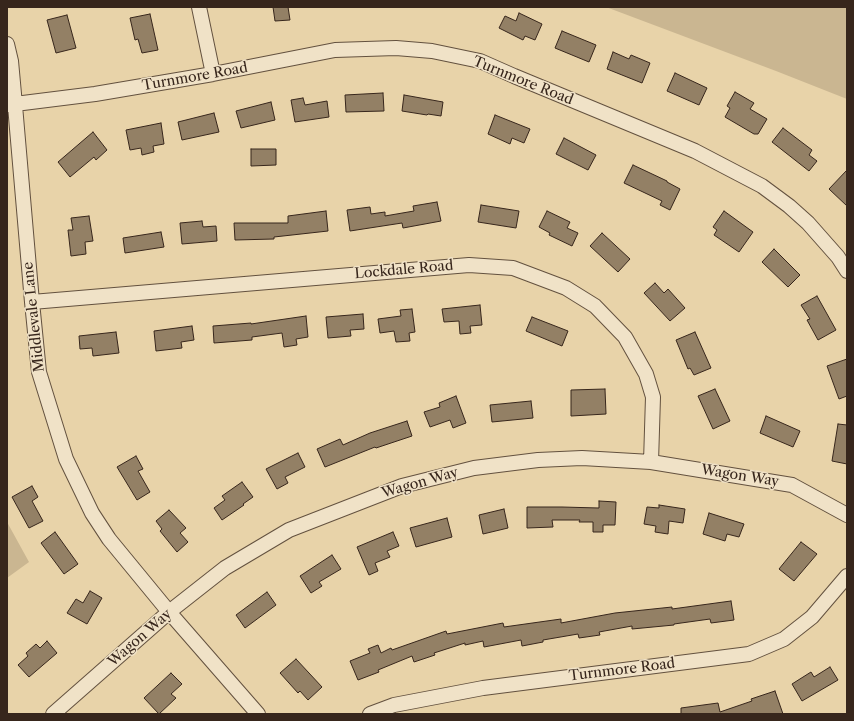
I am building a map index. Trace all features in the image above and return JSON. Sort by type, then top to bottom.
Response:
[{"type":"street","points":[[199,7],[213,74]]},
{"type":"street","name":"Middlevale Lane","points":[[7,44],[11,61],[11,104],[39,372],[66,459],[92,513],[109,539],[169,612],[258,714]]},
{"type":"street","name":"Turnmore Road","points":[[11,104],[95,94],[213,74],[335,50],[396,48],[432,51],[480,60],[514,76],[695,152],[762,186],[808,223],[838,257],[847,271]]},
{"type":"street","name":"Lockdale Road","points":[[32,302],[469,265],[513,268],[566,288],[595,306],[625,337],[646,374],[653,396],[651,462]]},
{"type":"street","name":"Wagon Way","points":[[53,714],[169,612],[225,568],[290,530],[402,486],[474,468],[538,460],[582,458],[651,462],[792,485],[847,515]]},
{"type":"street","name":"Turnmore Road","points":[[370,714],[394,705],[483,688],[749,654],[784,639],[812,618],[847,576]]},
{"type":"shaded area","points":[[606,7],[847,7],[847,99],[776,71]]},
{"type":"shaded area","points":[[7,522],[29,562],[7,578]]},
{"type":"building","points":[[273,7],[288,7],[290,20],[275,21]]},
{"type":"building","points":[[519,13],[542,24],[535,40],[525,36],[523,40],[499,28],[505,16],[516,21]]},
{"type":"building","points":[[150,14],[158,50],[142,53],[138,39],[135,40],[130,18]]},
{"type":"building","points":[[67,15],[76,48],[56,53],[47,20]]},
{"type":"building","points":[[562,31],[596,45],[589,62],[555,48]]},
{"type":"building","points":[[613,52],[629,59],[631,55],[650,63],[642,83],[607,69]]},
{"type":"building","points":[[675,73],[707,88],[699,105],[667,91]]},
{"type":"building","points":[[735,92],[754,103],[750,109],[767,119],[758,134],[754,134],[725,117],[730,108],[727,106]]},
{"type":"building","points":[[383,93],[384,111],[346,112],[345,95]]},
{"type":"building","points":[[404,95],[443,102],[441,116],[402,111]]},
{"type":"building","points":[[303,98],[305,105],[327,101],[329,117],[295,122],[291,100]]},
{"type":"building","points":[[271,102],[275,120],[241,128],[236,111]]},
{"type":"building","points":[[214,113],[219,132],[182,140],[178,122]]},
{"type":"building","points":[[495,115],[530,129],[524,143],[512,138],[510,144],[488,134]]},
{"type":"building","points":[[161,123],[164,144],[153,146],[154,152],[142,155],[141,148],[130,150],[126,130]]},
{"type":"building","points":[[783,128],[812,150],[809,155],[817,161],[809,171],[772,142]]},
{"type":"building","points":[[93,132],[107,150],[96,160],[94,157],[70,177],[58,162]]},
{"type":"building","points":[[564,138],[596,155],[588,170],[556,154]]},
{"type":"building","points":[[251,149],[276,149],[276,165],[251,166]]},
{"type":"building","points":[[633,165],[667,181],[680,189],[670,210],[660,205],[662,201],[624,183]]},
{"type":"building","points":[[847,170],[847,206],[829,189]]},
{"type":"building","points":[[437,202],[441,221],[403,228],[402,223],[350,231],[347,210],[370,207],[371,214],[385,212],[385,216],[414,211],[413,206]]},
{"type":"building","points":[[481,205],[519,211],[516,228],[478,222]]},
{"type":"building","points":[[326,211],[328,231],[274,237],[274,239],[235,240],[234,223],[288,223],[288,216]]},
{"type":"building","points":[[547,211],[570,222],[567,228],[578,233],[572,246],[549,235],[550,233],[539,227]]},
{"type":"building","points":[[724,211],[753,232],[739,252],[714,235],[717,230],[713,227]]},
{"type":"building","points":[[89,216],[93,241],[85,242],[86,254],[71,256],[68,230],[73,230],[71,218]]},
{"type":"building","points":[[202,221],[203,227],[216,226],[217,241],[182,244],[180,223]]},
{"type":"building","points":[[161,232],[164,247],[125,253],[123,238]]},
{"type":"building","points":[[602,233],[630,259],[618,272],[590,246]]},
{"type":"building","points":[[774,249],[800,275],[788,287],[762,262]]},
{"type":"building","points":[[655,283],[664,293],[668,289],[685,308],[670,321],[644,293]]},
{"type":"building","points":[[817,296],[836,330],[818,340],[807,320],[810,319],[801,305]]},
{"type":"building","points":[[480,305],[482,325],[470,326],[471,333],[460,334],[459,321],[444,322],[442,309]]},
{"type":"building","points":[[412,309],[415,332],[409,333],[410,341],[396,342],[394,331],[380,333],[378,319],[401,316],[400,310]]},
{"type":"building","points":[[363,314],[364,329],[350,330],[351,336],[328,338],[326,317]]},
{"type":"building","points":[[306,316],[308,337],[296,339],[297,345],[284,347],[282,333],[252,337],[252,340],[214,343],[213,326],[251,324]]},
{"type":"building","points":[[532,317],[568,331],[562,346],[526,331]]},
{"type":"building","points":[[192,326],[194,340],[181,342],[182,348],[156,351],[154,331]]},
{"type":"building","points":[[116,332],[119,353],[93,356],[92,348],[80,349],[79,336]]},
{"type":"building","points":[[695,332],[711,368],[694,375],[690,368],[688,369],[676,340]]},
{"type":"building","points":[[847,359],[847,396],[839,399],[827,366]]},
{"type":"building","points":[[605,389],[606,414],[571,416],[571,390]]},
{"type":"building","points":[[715,389],[730,421],[713,429],[698,396]]},
{"type":"building","points":[[456,396],[466,423],[453,428],[450,420],[430,427],[424,412],[440,407],[439,403]]},
{"type":"building","points":[[531,401],[533,418],[492,422],[490,405]]},
{"type":"building","points":[[766,416],[800,431],[793,447],[760,433]]},
{"type":"building","points":[[407,421],[412,436],[376,448],[375,447],[325,467],[317,449],[340,439],[343,445],[370,433]]},
{"type":"building","points":[[838,424],[847,425],[847,464],[832,461]]},
{"type":"building","points":[[298,453],[305,467],[285,477],[288,483],[277,489],[266,469]]},
{"type":"building","points":[[136,456],[143,469],[138,471],[150,492],[137,500],[117,467]]},
{"type":"building","points":[[242,482],[253,497],[222,520],[214,508],[225,500],[222,496]]},
{"type":"building","points":[[32,486],[38,497],[32,501],[43,521],[29,528],[12,497]]},
{"type":"building","points":[[599,501],[616,502],[615,525],[603,525],[603,532],[593,532],[593,522],[579,522],[580,520],[552,520],[553,527],[527,528],[527,507],[599,508]]},
{"type":"building","points":[[659,505],[685,509],[683,523],[669,521],[668,534],[655,532],[656,526],[644,524],[647,507],[659,508]]},
{"type":"building","points":[[504,509],[508,528],[483,534],[479,515]]},
{"type":"building","points":[[169,510],[186,528],[180,533],[188,542],[177,552],[160,531],[162,529],[156,521]]},
{"type":"building","points":[[709,513],[744,524],[739,537],[727,534],[725,541],[703,534]]},
{"type":"building","points":[[447,518],[452,537],[416,547],[410,528]]},
{"type":"building","points":[[55,532],[78,564],[64,574],[41,543]]},
{"type":"building","points":[[393,532],[399,546],[387,551],[390,557],[375,563],[378,571],[369,575],[357,547]]},
{"type":"building","points":[[801,542],[817,554],[794,581],[779,569]]},
{"type":"building","points":[[332,555],[341,569],[319,582],[322,586],[311,593],[300,576]]},
{"type":"building","points":[[90,591],[102,598],[87,624],[67,613],[76,599],[83,603]]},
{"type":"building","points":[[267,592],[276,605],[245,628],[236,615]]},
{"type":"building","points":[[731,601],[734,620],[711,623],[710,619],[674,625],[632,629],[632,626],[599,632],[600,635],[579,638],[578,634],[543,640],[543,642],[522,646],[521,640],[484,647],[483,641],[465,645],[465,643],[434,653],[435,655],[414,662],[412,656],[378,670],[379,672],[358,680],[350,661],[370,653],[368,649],[378,645],[381,653],[391,648],[392,650],[446,631],[447,634],[503,623],[504,627],[561,619],[561,623],[615,613],[672,607],[672,609]]},
{"type":"building","points":[[47,641],[57,653],[29,677],[18,665],[28,656],[26,653],[36,644],[40,648]]},
{"type":"building","points":[[296,659],[322,687],[308,700],[300,691],[298,693],[280,673]]},
{"type":"building","points":[[830,667],[838,680],[802,701],[792,684],[811,672],[814,677]]},
{"type":"building","points":[[171,673],[182,684],[171,694],[176,698],[159,714],[144,698]]},
{"type":"building","points":[[775,691],[783,714],[681,714],[681,708],[718,703],[720,712]]}]
